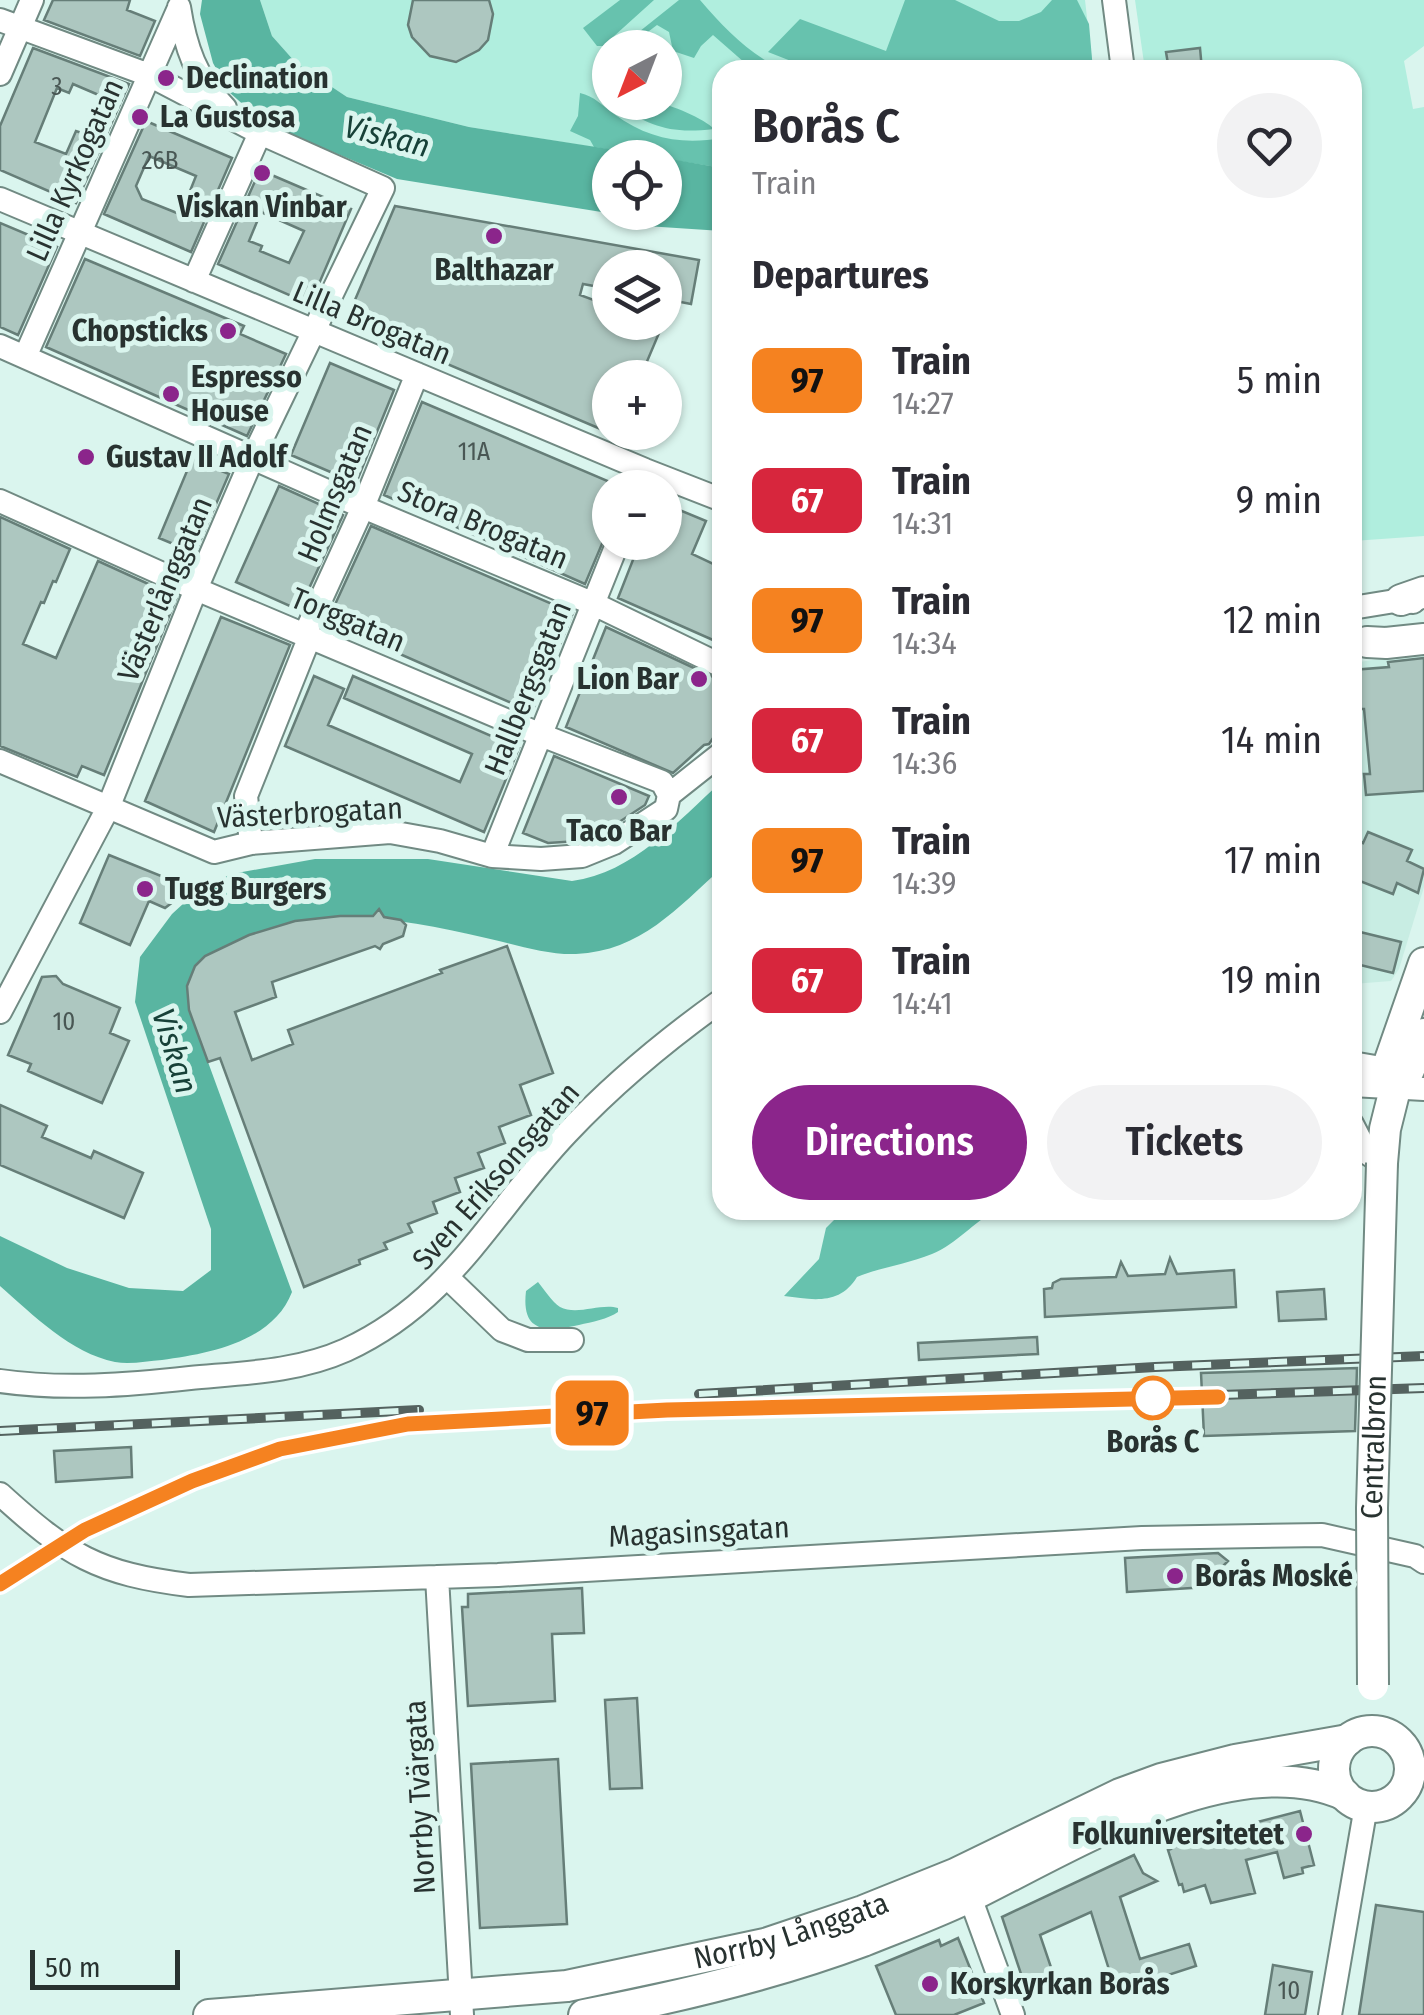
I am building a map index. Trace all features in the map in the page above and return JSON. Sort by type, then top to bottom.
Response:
[{"type":"main road","points":[[1362,643],[1424,639]]},
{"type":"main road","points":[[1402,1082],[1424,963]]},
{"type":"main road","points":[[1402,1082],[1424,1034]]},
{"type":"main road","name":"Centralbron","points":[[1359,1735],[1373,1685],[1372,1508],[1382,1162],[1385,1129],[1402,1082]]},
{"type":"main road","points":[[1388,1734],[1398,1741],[1416,1774],[1386,1804],[1356,1800],[1334,1770],[1336,1756],[1359,1735],[1388,1734]]},
{"type":"main road","name":"Norrby Långgata","points":[[208,2015],[461,2005],[765,1944],[955,1874],[1120,1794],[1161,1779],[1359,1735]]},
{"type":"main road","name":"Norrby Långgata","points":[[584,2015],[669,1999],[774,1972],[863,1941],[970,1896],[1088,1837],[1196,1794],[1282,1780],[1307,1782],[1356,1800]]},
{"type":"street","points":[[0,74],[10,22],[32,0]]},
{"type":"street","points":[[1114,0],[1122,60]]},
{"type":"street","points":[[179,4],[194,66],[212,95],[234,117]]},
{"type":"street","name":"Lilla Kyrkogatan","points":[[26,357],[144,73],[179,4]]},
{"type":"street","points":[[10,22],[144,73],[260,133],[194,281]]},
{"type":"street","name":"Västerlånggatan","points":[[0,1012],[108,808],[252,458],[383,188],[260,133]]},
{"type":"street","name":"Lilla Brogatan","points":[[0,199],[417,374],[623,470]]},
{"type":"street","name":"Stora Brogatan","points":[[0,346],[363,508],[594,604],[712,661]]},
{"type":"street","name":"Holmsgatan","points":[[251,843],[246,796],[308,635],[417,374]]},
{"type":"street","name":"Lilla Brogatan","points":[[682,490],[712,497]]},
{"type":"street","name":"Torggatan","points":[[0,501],[196,589],[662,782],[669,795]]},
{"type":"street","name":"Hallbergsgatan","points":[[492,856],[611,560]]},
{"type":"street","points":[[1362,607],[1416,599]]},
{"type":"street","points":[[1362,642],[1387,632],[1424,626]]},
{"type":"street","name":"Västerbrogatan","points":[[0,761],[214,852],[251,843],[390,832],[492,856],[541,859],[582,856],[614,842],[666,809],[669,795],[712,761]]},
{"type":"street","name":"Sven Eriksonsgatan","points":[[0,1381],[122,1386],[293,1368],[344,1350],[384,1330],[421,1304],[448,1278],[565,1135],[636,1065],[712,1008]]},
{"type":"street","points":[[1362,1067],[1402,1082]]},
{"type":"street","points":[[1362,1085],[1402,1082]]},
{"type":"street","points":[[1362,1145],[1366,1153],[1382,1162]]},
{"type":"street","points":[[448,1278],[502,1330],[528,1340],[572,1340]]},
{"type":"street","name":"Magasinsgatan","points":[[0,1494],[78,1556],[101,1568],[140,1579],[188,1585],[438,1576],[1142,1538],[1322,1535],[1424,1562]]},
{"type":"street","name":"Norrby Tvärgata","points":[[438,1576],[461,2005]]},
{"type":"street","points":[[1330,2015],[1356,1800]]},
{"type":"street","points":[[970,1896],[1012,2015]]},
{"type":"shaded area","points":[[260,0],[1085,0],[1092,60],[712,60],[712,166],[682,162],[682,140],[592,140],[592,147],[469,127],[347,97],[296,63],[272,36]]},
{"type":"shaded area","points":[[620,0],[654,0],[621,30],[592,30],[592,40],[583,28]]},
{"type":"shaded area","points":[[679,0],[700,0],[737,39],[765,60],[742,60],[713,35],[694,58],[682,54],[682,30],[666,30],[657,25],[641,30]]},
{"type":"shaded area","points":[[905,0],[955,0],[999,21],[1019,21],[1041,12],[1052,0],[1077,0],[1089,24],[1092,60],[788,60],[768,52],[800,19],[886,51]]},
{"type":"shaded area","points":[[1135,0],[1424,0],[1424,46],[1404,61],[1413,109],[1424,107],[1424,536],[1362,540],[1362,60],[1144,60]]},
{"type":"shaded area","points":[[580,93],[592,98],[592,120],[624,120],[653,134],[679,140],[592,140],[592,144],[570,131],[578,116]]},
{"type":"shaded area","points":[[682,111],[712,129],[685,130],[644,120],[682,120]]},
{"type":"shaded area","points":[[712,139],[712,166],[682,161],[682,140]]},
{"type":"shaded area","points":[[1424,652],[1424,887],[1399,969],[1391,981],[1362,983],[1362,662]]},
{"type":"shaded area","points":[[834,1220],[982,1220],[941,1250],[857,1277],[834,1296],[784,1296],[819,1259],[826,1228]]},
{"type":"shaded area","points":[[538,1282],[560,1307],[611,1307],[618,1308],[618,1312],[567,1327],[538,1326],[525,1305],[526,1291]]},
{"type":"water","name":"Viskan","points":[[202,0],[260,0],[272,36],[296,63],[347,97],[469,127],[592,146],[592,210],[397,179],[264,123],[229,92],[213,63],[200,14]]},
{"type":"water","points":[[682,161],[712,166],[712,230],[682,228]]},
{"type":"water","name":"Viskan","points":[[712,790],[712,877],[656,925],[620,945],[565,954],[390,920],[328,918],[265,930],[222,948],[197,967],[189,984],[189,1010],[292,1292],[283,1309],[255,1334],[199,1354],[115,1362],[68,1342],[0,1286],[0,1236],[67,1268],[129,1288],[183,1291],[211,1270],[211,1229],[135,1002],[140,957],[172,914],[196,892],[231,874],[315,859],[428,859],[572,881],[615,868],[671,828]]},
{"type":"building","points":[[53,0],[130,0],[127,10],[155,21],[140,56],[44,20]]},
{"type":"building","points":[[413,0],[489,0],[493,14],[488,40],[479,50],[456,62],[430,56],[412,37],[408,25]]},
{"type":"building","points":[[33,48],[129,84],[76,203],[0,170],[0,126]],"holes":[[[73,84],[101,96],[85,134],[76,131],[66,154],[35,142],[57,88],[69,93]]]},
{"type":"building","points":[[1200,48],[1201,60],[1167,60],[1166,52]]},
{"type":"building","points":[[146,121],[232,158],[191,252],[104,214]],"holes":[[[149,156],[196,176],[182,211],[177,213],[142,199],[136,186]]]},
{"type":"building","points":[[260,170],[351,209],[312,300],[305,302],[218,264]],"holes":[[[261,212],[304,231],[289,263],[260,251],[262,246],[249,241]]]},
{"type":"building","points":[[395,206],[643,250],[592,250],[592,286],[583,284],[580,295],[592,299],[592,340],[656,340],[648,360],[592,360],[592,425],[346,321]]},
{"type":"building","points":[[0,223],[57,247],[18,335],[0,327]]},
{"type":"building","points":[[682,257],[699,260],[691,304],[682,302]]},
{"type":"building","points":[[85,259],[244,326],[240,334],[286,354],[247,436],[46,347]]},
{"type":"building","points":[[330,363],[394,390],[356,483],[291,455]]},
{"type":"building","points":[[422,402],[592,474],[592,560],[595,560],[585,584],[384,495]]},
{"type":"building","points":[[192,459],[229,474],[195,553],[159,538]]},
{"type":"building","points":[[279,486],[343,515],[299,610],[236,582]]},
{"type":"building","points":[[682,511],[706,521],[692,554],[712,563],[712,640],[618,598],[633,560],[682,560]]},
{"type":"building","points":[[0,517],[70,549],[23,644],[56,658],[98,561],[177,597],[104,775],[82,766],[77,777],[0,746]]},
{"type":"building","points":[[371,526],[573,613],[532,712],[327,622]]},
{"type":"building","points":[[221,617],[290,645],[214,832],[145,801]]},
{"type":"building","points":[[606,627],[712,676],[712,740],[673,773],[566,727]]},
{"type":"building","points":[[1424,658],[1424,791],[1366,795],[1364,774],[1370,774],[1362,709],[1362,669],[1389,667],[1388,662]]},
{"type":"building","points":[[314,676],[344,689],[328,725],[460,782],[472,754],[344,698],[353,676],[519,748],[484,832],[285,746]]},
{"type":"building","points":[[554,756],[649,796],[645,805],[607,830],[579,841],[548,843],[523,833]]},
{"type":"building","points":[[1368,832],[1412,850],[1407,861],[1424,869],[1418,893],[1397,883],[1393,894],[1362,882],[1363,843]]},
{"type":"building","points":[[109,855],[191,888],[165,908],[149,901],[130,945],[80,923]]},
{"type":"building","points":[[379,909],[384,917],[406,925],[403,936],[380,949],[375,946],[272,982],[276,997],[235,1012],[252,1060],[293,1044],[288,1030],[507,946],[553,1073],[520,1085],[531,1115],[499,1127],[505,1143],[478,1153],[484,1168],[455,1178],[460,1192],[433,1202],[437,1213],[408,1224],[412,1232],[384,1243],[387,1249],[304,1287],[220,1058],[208,1062],[189,1010],[187,986],[195,966],[205,956],[249,935],[295,921],[373,916]]},
{"type":"building","points":[[1362,932],[1401,942],[1393,973],[1362,965]]},
{"type":"building","points":[[56,976],[63,984],[120,1008],[110,1033],[129,1041],[102,1103],[28,1071],[31,1064],[8,1055],[42,977]]},
{"type":"building","points":[[0,1105],[47,1126],[42,1137],[91,1158],[94,1151],[143,1173],[124,1218],[0,1165]]},
{"type":"building","points":[[1170,1258],[1177,1274],[1234,1270],[1236,1307],[1045,1317],[1044,1289],[1052,1288],[1061,1279],[1116,1277],[1121,1262],[1128,1276],[1165,1274]]},
{"type":"building","points":[[1324,1289],[1326,1319],[1279,1321],[1277,1292]]},
{"type":"building","points":[[1037,1337],[1038,1354],[919,1360],[918,1343]]},
{"type":"building","points":[[1357,1368],[1355,1431],[1204,1436],[1201,1373]]},
{"type":"building","points":[[131,1447],[132,1477],[56,1482],[54,1451]]},
{"type":"building","name":"Borås Moské","points":[[1218,1553],[1228,1561],[1223,1566],[1224,1586],[1127,1592],[1125,1558]]},
{"type":"building","points":[[582,1588],[584,1633],[552,1634],[555,1701],[468,1706],[462,1607],[468,1607],[468,1594]]},
{"type":"building","points":[[637,1698],[642,1788],[610,1789],[605,1700]]},
{"type":"building","points":[[558,1759],[567,1924],[480,1928],[471,1764]]},
{"type":"building","points":[[1300,1811],[1314,1865],[1302,1868],[1303,1873],[1284,1878],[1277,1852],[1246,1860],[1255,1893],[1211,1903],[1205,1885],[1184,1892],[1182,1884],[1179,1885],[1169,1842],[1215,1827],[1218,1832]]},
{"type":"building","points":[[1134,1855],[1143,1873],[1157,1881],[1120,1897],[1140,1959],[1189,1944],[1196,1966],[1116,1992],[1091,1912],[1040,1935],[1057,1985],[1028,1995],[1002,1917]]},
{"type":"building","points":[[1376,1905],[1424,1912],[1424,2015],[1359,2015]]},
{"type":"building","name":"Korskyrkan Borås","points":[[958,1938],[984,2003],[954,2015],[896,2015],[876,1966],[939,1940],[941,1946]]},
{"type":"building","points":[[1273,1965],[1312,1972],[1305,2015],[1265,2015]]},
{"type":"railway","points":[[699,1394],[1155,1367],[1424,1356]]},
{"type":"railway","points":[[0,1584],[85,1530],[192,1481],[279,1449],[408,1424],[667,1410],[1424,1388]]},
{"type":"railway","points":[[0,1431],[419,1410]]},
{"type":"train","name":"97","points":[[0,1584],[85,1530],[192,1481],[280,1449],[408,1424],[724,1408],[1218,1397]]},
{"type":"place","name":"Declination","points":[[166,78]]},
{"type":"place","name":"La Gustosa","points":[[140,117]]},
{"type":"place","name":"Viskan Vinbar","points":[[262,173]]},
{"type":"place","name":"Balthazar","points":[[494,236]]},
{"type":"place","name":"Chopsticks","points":[[228,331]]},
{"type":"place","name":"Espresso House","points":[[171,394]]},
{"type":"place","name":"Gustav II Adolf","points":[[86,457]]},
{"type":"place","name":"Lion Bar","points":[[699,679]]},
{"type":"place","name":"Taco Bar","points":[[619,797]]},
{"type":"place","name":"Tugg Burgers","points":[[145,889]]},
{"type":"place","name":"Borås C","points":[[1153,1398]]},
{"type":"place","name":"Borås Moské","points":[[1175,1576]]},
{"type":"place","name":"Folkuniversitetet","points":[[1304,1834]]},
{"type":"place","name":"Korskyrkan Borås","points":[[930,1984]]}]
